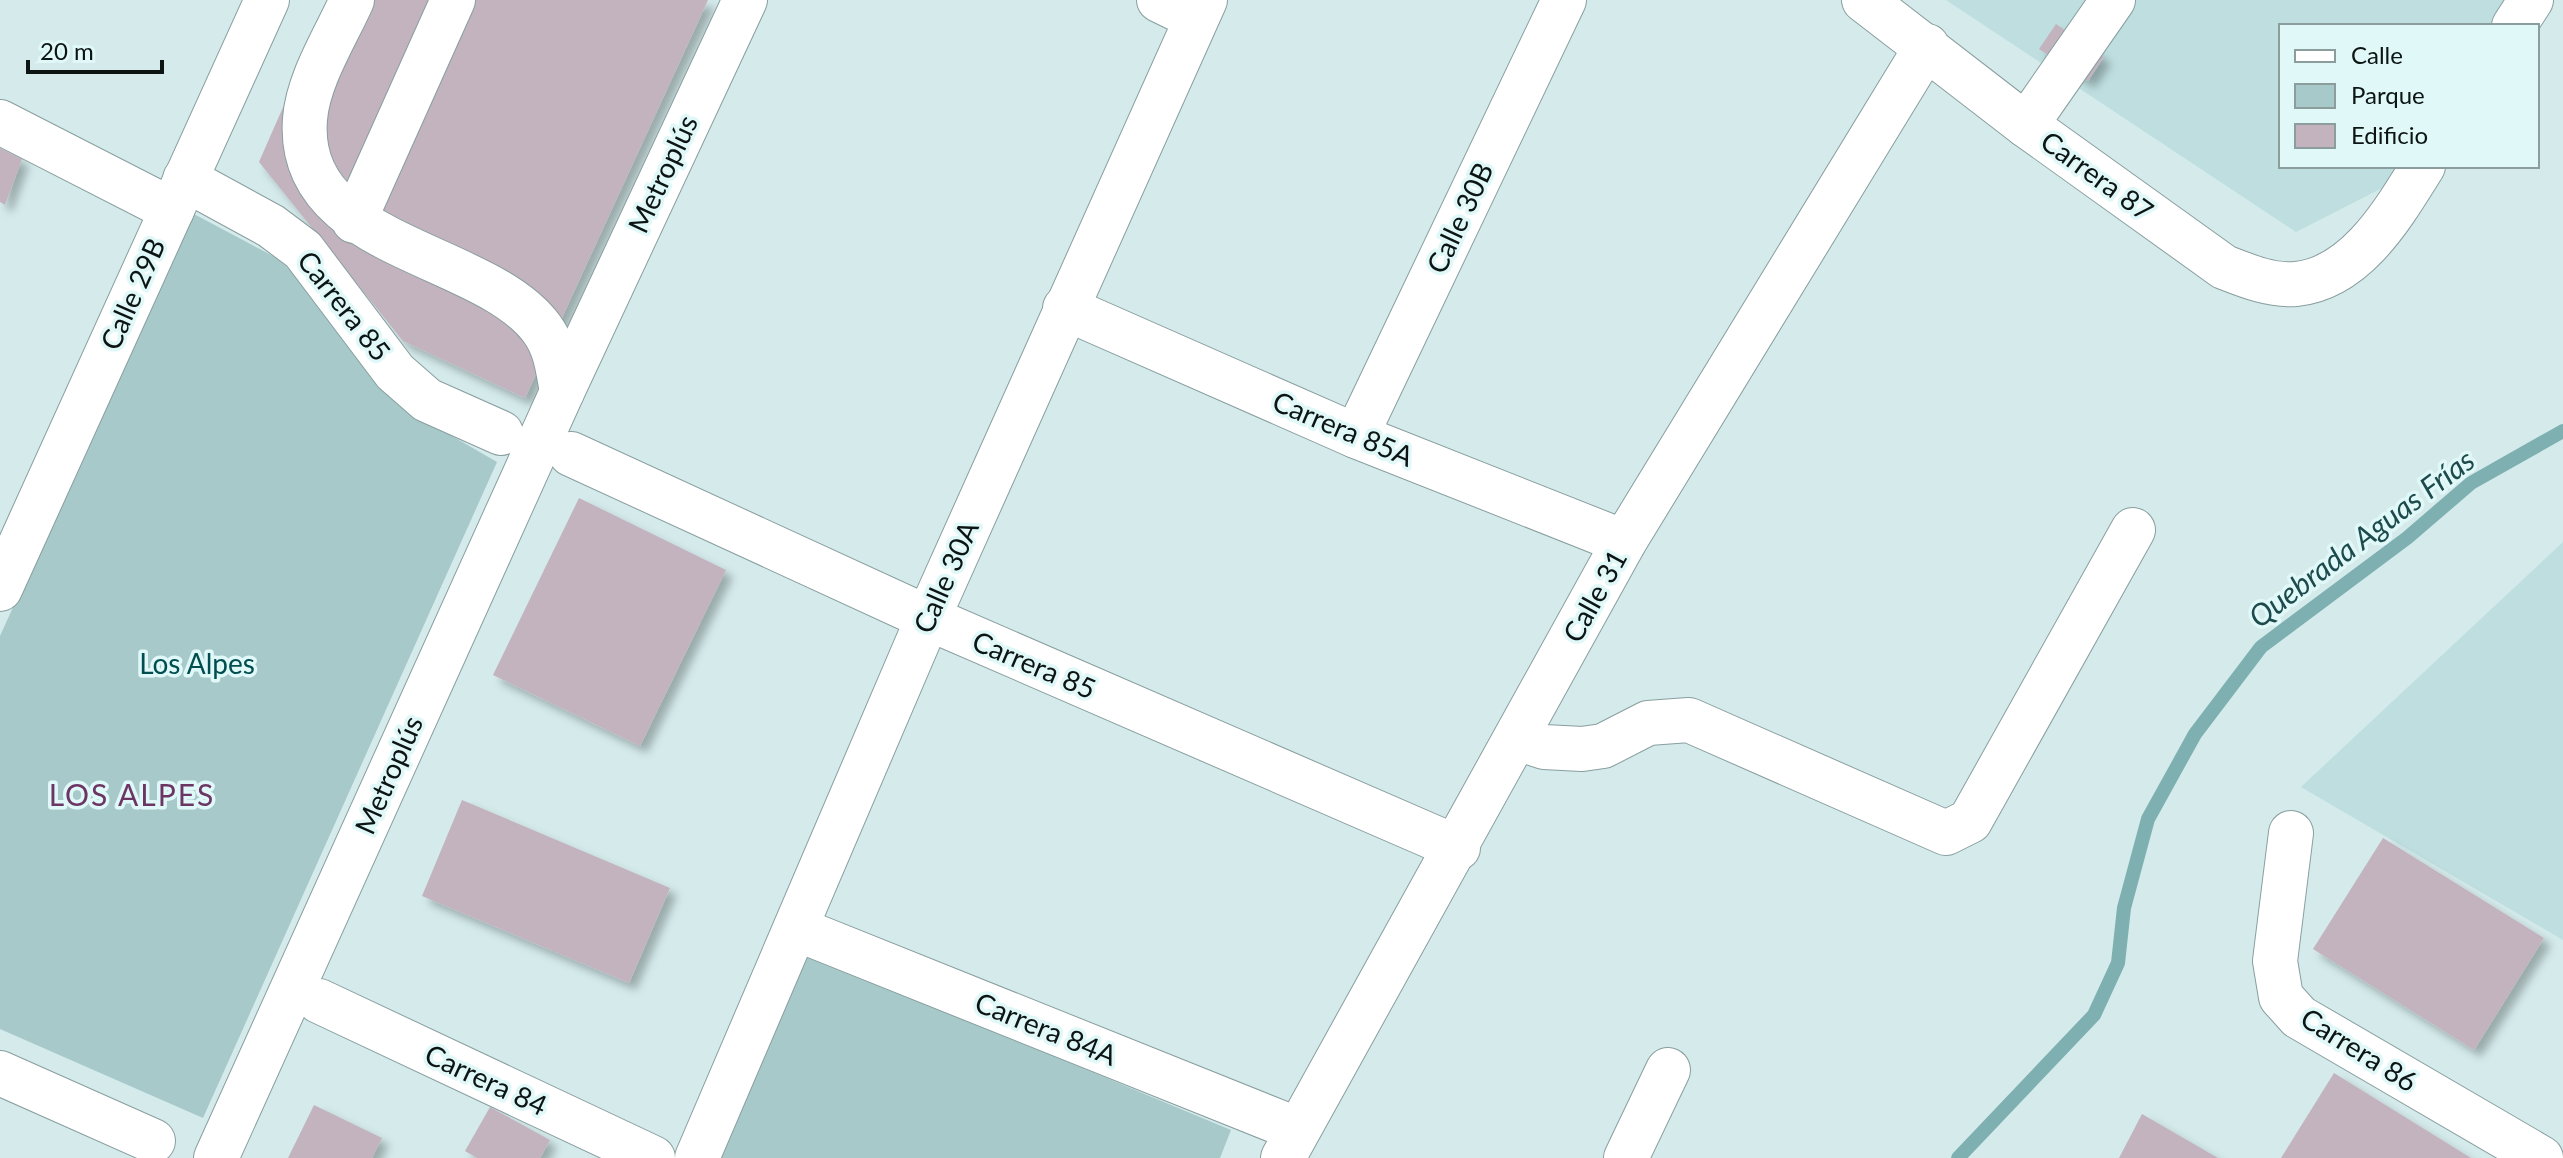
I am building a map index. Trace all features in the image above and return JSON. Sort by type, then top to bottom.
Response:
[{"type":"street","name":"Calle 29B","points":[[0,589],[267,0]]},
{"type":"street","points":[[352,0],[315,83],[305,118],[307,151],[324,187],[354,221],[489,288],[520,307],[542,328],[555,354],[562,392]]},
{"type":"street","points":[[354,221],[453,0]]},
{"type":"street","name":"Metroplús","points":[[216,1158],[562,392],[745,0]]},
{"type":"street","name":"Calle 30B","points":[[1356,436],[1564,0]]},
{"type":"street","name":"Carrera 87","points":[[1864,0],[2026,125],[2224,267],[2260,281],[2296,284],[2329,275],[2388,220],[2422,168]]},
{"type":"street","points":[[2026,125],[2113,0]]},
{"type":"street","points":[[2515,24],[2531,0]]},
{"type":"street","name":"Calle 30A","points":[[697,1158],[928,618],[1065,308],[1187,6]]},
{"type":"street","name":"Calle 31","points":[[1289,1144],[1458,848],[1624,542],[1927,46]]},
{"type":"street","name":"Carrera 85","points":[[0,122],[179,194],[271,226],[303,250],[395,372],[427,400],[501,433]]},
{"type":"street","name":"Carrera 85A","points":[[1065,308],[1356,436],[1624,542]]},
{"type":"street","name":"Carrera 85","points":[[571,454],[928,618],[1458,848]]},
{"type":"street","points":[[1517,738],[1544,747],[1582,749],[1603,746],[1648,723],[1689,720],[1946,833],[1970,821],[2133,530]]},
{"type":"street","name":"Carrera 86","points":[[2291,833],[2275,961],[2281,997],[2299,1017],[2541,1158]]},
{"type":"street","name":"Carrera 84A","points":[[797,929],[1289,1144]]},
{"type":"street","name":"Carrera 84","points":[[319,1001],[653,1158]]},
{"type":"street","points":[[1626,1158],[1668,1070]]},
{"type":"street","points":[[0,1073],[153,1141]]},
{"type":"shaded area","points":[[1946,0],[2509,0],[2493,24],[2279,24],[2279,168],[2401,168],[2390,184],[2296,232]]},
{"type":"shaded area","points":[[2563,542],[2563,940],[2301,787]]},
{"type":"green space","name":"Los Alpes","points":[[192,213],[273,256],[302,279],[414,414],[497,462],[203,1118],[0,1029],[0,636]]},
{"type":"green space","points":[[800,950],[1231,1130],[1220,1158],[716,1158]]},
{"type":"building","points":[[330,0],[708,0],[525,398],[403,341],[259,162]]},
{"type":"building","points":[[2056,24],[2104,57],[2088,81],[2039,49]]},
{"type":"building","points":[[0,148],[22,159],[5,205],[0,202]]},
{"type":"building","points":[[579,498],[726,570],[640,746],[493,675]]},
{"type":"building","points":[[462,800],[670,888],[629,983],[422,896]]},
{"type":"building","points":[[2383,838],[2544,938],[2474,1050],[2313,949]]},
{"type":"building","points":[[2334,1073],[2471,1158],[2281,1158]]},
{"type":"building","points":[[314,1105],[382,1138],[372,1158],[288,1158]]},
{"type":"building","points":[[490,1107],[550,1140],[540,1158],[477,1158],[465,1151]]},
{"type":"building","points":[[2142,1114],[2218,1158],[2119,1158]]},
{"type":"waterway","name":"Quebrada Aguas Frías","points":[[1958,1158],[2094,1015],[2118,963],[2124,908],[2148,819],[2195,734],[2261,647],[2407,538],[2471,483],[2563,431]]},
{"type":"district","name":"LOS ALPES","points":[[132,796]]}]
